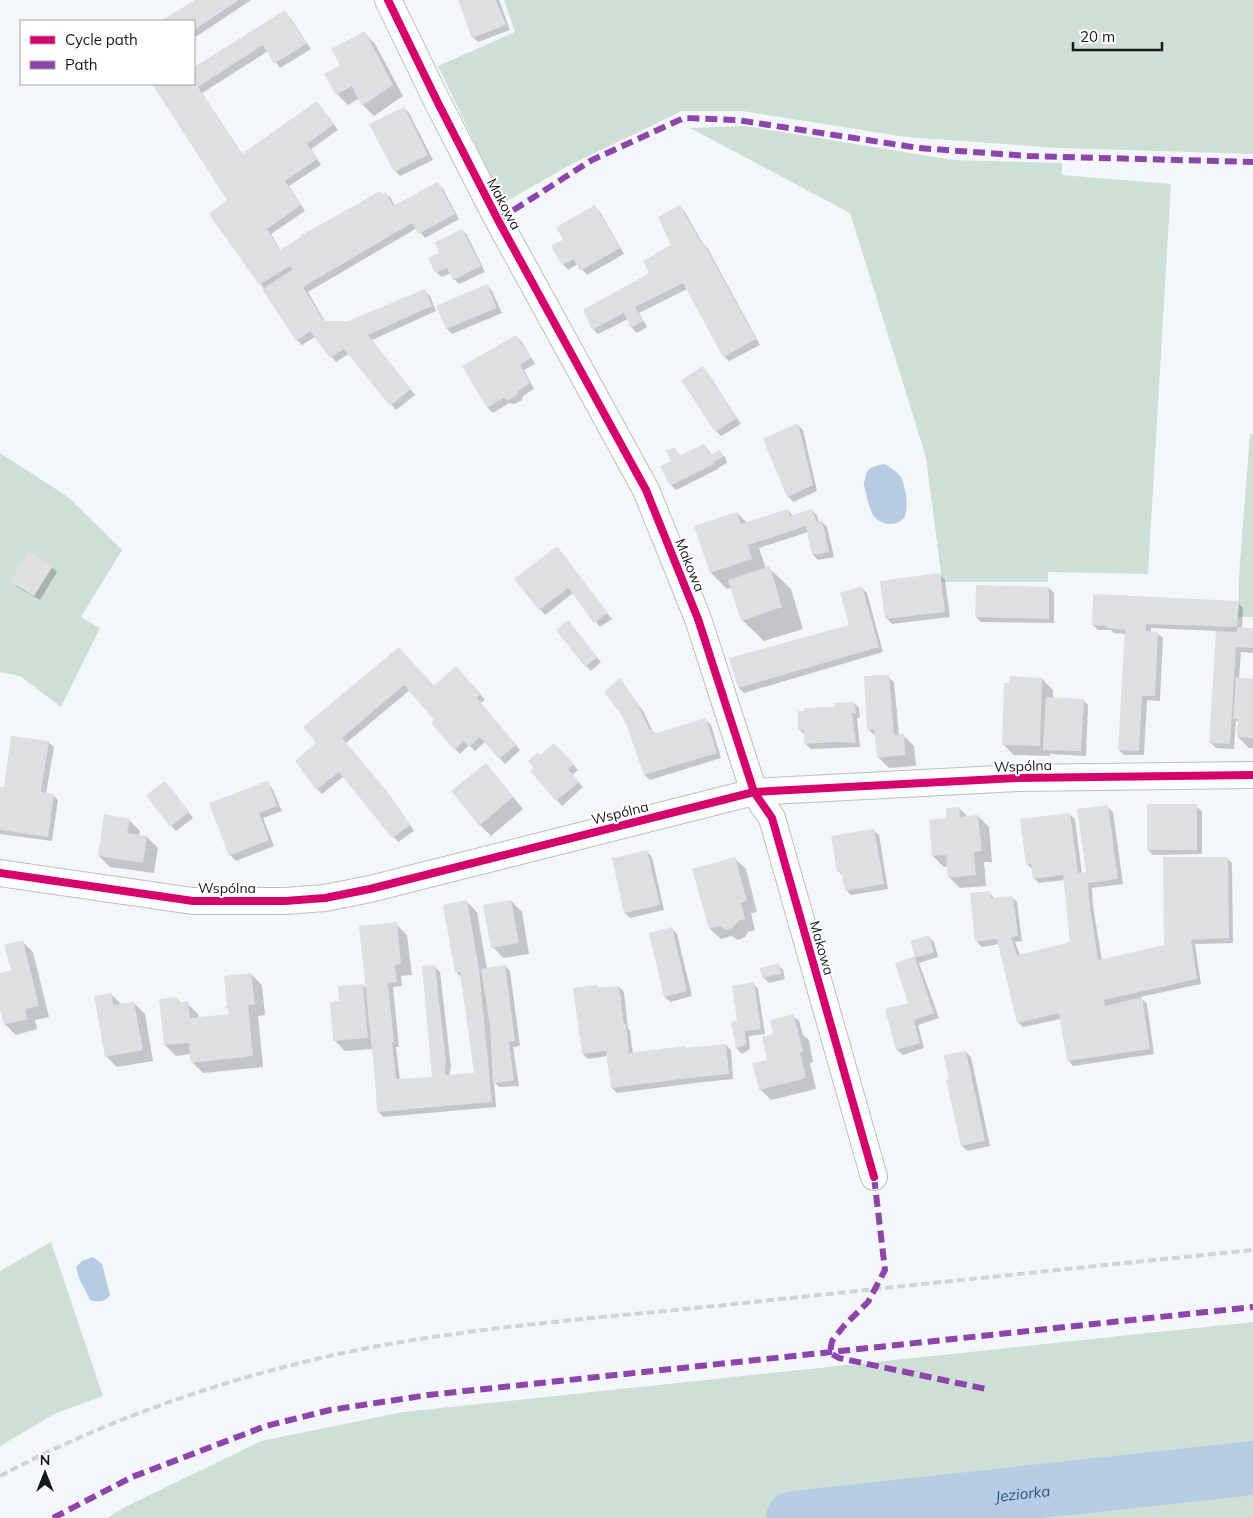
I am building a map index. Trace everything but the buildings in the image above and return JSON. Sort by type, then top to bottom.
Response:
[{"type":"street","name":"Makowa","points":[[388,0],[498,220],[646,490],[698,619],[754,792],[772,818],[874,1177]]},
{"type":"street","name":"Wspólna","points":[[0,873],[192,901],[285,901],[325,898],[370,889],[754,792],[1017,778],[1253,775]]},
{"type":"shaded area","points":[[504,0],[1253,0],[1253,154],[1059,148],[906,137],[742,111],[682,111],[572,164],[503,203],[438,66],[515,32]]},
{"type":"shaded area","points":[[745,126],[953,160],[1062,163],[1062,175],[1171,184],[1148,574],[1048,572],[1048,582],[942,582],[926,457],[850,213],[690,128]]},
{"type":"shaded area","points":[[1250,434],[1253,434],[1253,617],[1238,617],[1239,575]]},
{"type":"shaded area","points":[[0,453],[68,497],[122,550],[81,617],[100,628],[61,707],[20,676],[0,672]]},
{"type":"shaded area","points":[[51,1242],[103,1396],[56,1413],[0,1446],[0,1271]]},
{"type":"shaded area","points":[[1253,1322],[1253,1518],[107,1518],[123,1508],[261,1441],[403,1412]]},
{"type":"water","points":[[885,464],[901,477],[906,498],[906,514],[904,518],[892,524],[884,523],[873,515],[864,484],[867,473],[871,468]]},
{"type":"water","points":[[93,1257],[102,1264],[110,1295],[101,1301],[90,1300],[79,1278],[76,1267],[82,1261]]},
{"type":"waterway","name":"Jeziorka","points":[[793,1518],[1253,1468]]},
{"type":"railway","points":[[0,1476],[94,1431],[192,1394],[242,1378],[293,1365],[395,1343],[555,1322],[1253,1250]]},
{"type":"marked path","points":[[498,220],[592,160],[684,118],[737,120],[919,148],[1028,156],[1253,162]]},
{"type":"marked path","points":[[874,1177],[885,1270],[868,1302],[832,1341],[830,1353],[839,1358],[986,1389]]},
{"type":"marked path","points":[[53,1518],[132,1477],[266,1426],[330,1410],[428,1395],[1253,1307]]},
{"type":"cycle path","points":[[388,0],[498,220],[646,490],[698,619],[754,792],[772,818],[874,1177]]},
{"type":"cycle path","points":[[0,873],[193,901],[285,901],[325,898],[370,889],[754,792],[1017,778],[1253,775]]}]
